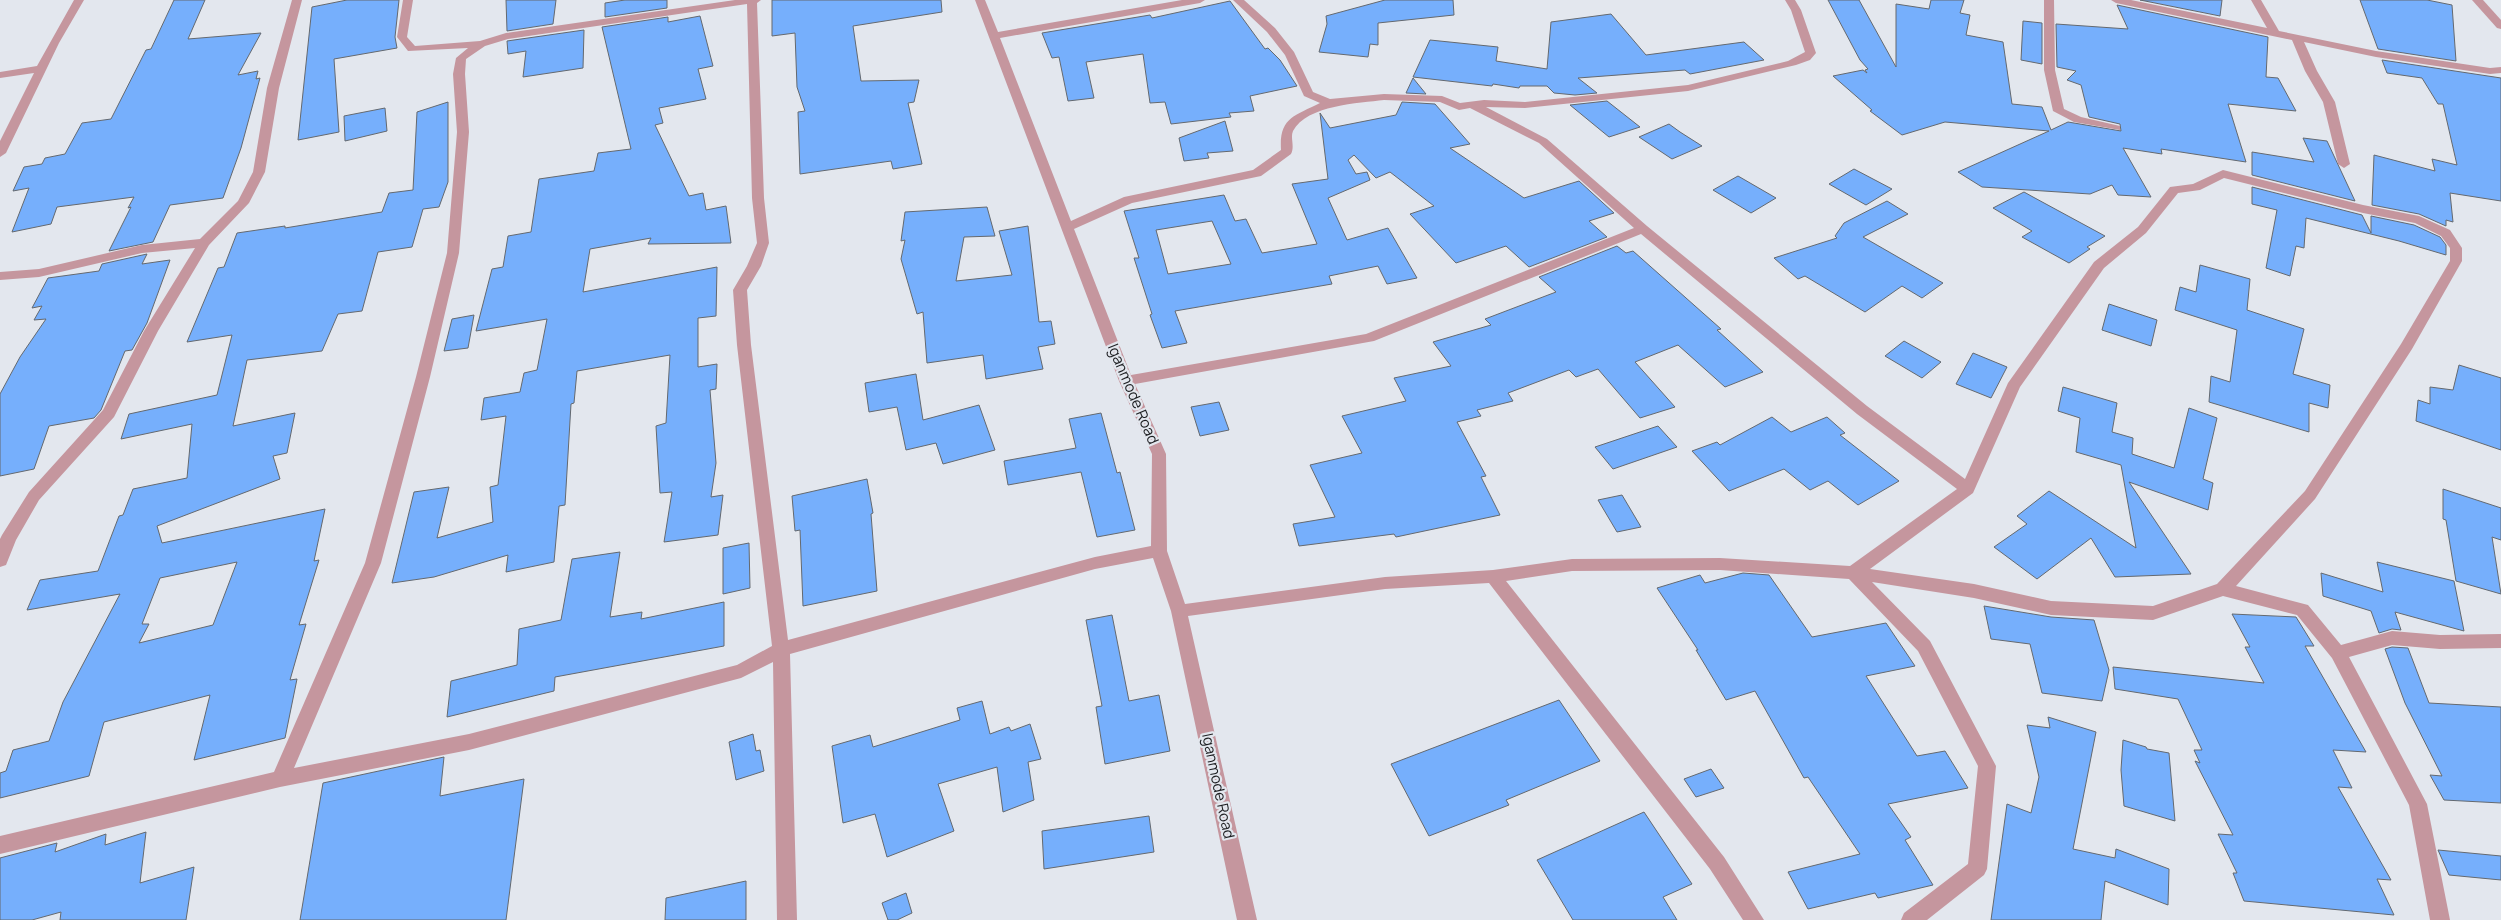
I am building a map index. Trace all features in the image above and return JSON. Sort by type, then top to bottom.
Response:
[{"type":"street","points":[[0,153],[41,69],[79,0]]},
{"type":"street","points":[[0,561],[8,539],[34,496],[109,413],[151,331],[204,243],[243,203],[259,172],[273,88],[297,0]]},
{"type":"street","points":[[408,0],[402,37],[412,49],[481,44],[506,36],[754,1],[758,198],[763,243],[754,266],[740,290],[744,345],[781,650],[787,920]]},
{"type":"street","name":"Iganmode Road","points":[[980,0],[1126,381],[1159,454],[1159,551],[1179,611],[1248,920]]},
{"type":"street","points":[[994,36],[1200,0]]},
{"type":"street","points":[[1238,0],[1271,30],[1290,54],[1308,94],[1329,103]]},
{"type":"street","points":[[1067,228],[1128,200],[1257,173],[1276,162],[1286,151],[1286,133],[1294,122],[1329,103],[1384,97],[1442,99],[1459,107],[1469,104],[1527,105],[1542,101],[1560,101],[1688,88],[1792,63],[1810,56],[1811,53],[1796,10],[1790,0]]},
{"type":"street","points":[[2049,0],[2048,50],[2052,91],[2059,110],[2078,120],[2116,128]]},
{"type":"street","points":[[2116,0],[2376,54],[2490,71],[2501,70]]},
{"type":"street","points":[[2256,0],[2275,33]]},
{"type":"street","points":[[2477,0],[2501,26]]},
{"type":"street","points":[[2296,37],[2311,71],[2329,102],[2344,164]]},
{"type":"street","points":[[280,779],[373,564],[453,253],[463,132],[459,74],[461,58],[481,44]]},
{"type":"street","points":[[0,75],[41,69]]},
{"type":"street","points":[[1469,104],[1542,141],[1643,229],[1862,410],[1968,489]]},
{"type":"street","points":[[1179,611],[1385,584],[1493,576],[1572,565],[1700,564],[1853,573],[1974,591],[2051,608],[2152,613],[2223,589],[2310,496],[2407,346],[2456,261],[2456,248],[2446,233],[2419,220],[2363,209],[2223,174],[2196,187],[2174,190],[2142,230],[2099,265],[2014,386],[1968,489],[1853,573]]},
{"type":"street","points":[[1126,381],[1369,338],[1643,229]]},
{"type":"street","points":[[0,276],[40,273],[142,248],[204,243]]},
{"type":"street","points":[[0,845],[280,779],[468,742],[741,671],[781,650],[1095,563],[1159,551]]},
{"type":"street","points":[[1853,573],[1924,646],[1987,766],[1977,869],[1911,920]]},
{"type":"street","points":[[1493,576],[1717,863],[1754,920]]},
{"type":"street","points":[[2223,589],[2302,610],[2338,653],[2418,804],[2440,920]]},
{"type":"street","points":[[2338,653],[2392,638],[2440,642],[2501,641]]},
{"type":"building","points":[[174,0],[205,0],[188,39],[261,33],[238,75],[258,71],[256,79],[260,78],[241,148],[223,198],[170,205],[153,242],[109,251],[134,197],[57,207],[51,224],[12,232],[29,188],[13,191],[24,167],[42,164],[45,158],[65,154],[82,123],[111,119],[146,50],[151,49]]},
{"type":"building","points":[[347,0],[399,0],[395,37],[397,48],[334,59],[339,132],[298,140],[312,7]]},
{"type":"building","points":[[506,0],[556,0],[553,24],[507,31]]},
{"type":"building","points":[[625,0],[667,0],[667,8],[605,17],[605,3]]},
{"type":"building","points":[[772,0],[941,0],[942,12],[853,26],[861,81],[919,80],[914,102],[908,103],[922,164],[893,169],[891,161],[800,174],[798,112],[805,111],[797,87],[795,33],[772,36]]},
{"type":"building","points":[[1385,0],[1453,0],[1454,15],[1378,23],[1378,45],[1370,44],[1368,57],[1319,52],[1327,24],[1326,16]]},
{"type":"building","points":[[1828,0],[1859,0],[1896,67],[1896,4],[1929,9],[1931,0],[1964,0],[1960,13],[1970,15],[1966,35],[2003,42],[2012,104],[2042,107],[2051,130],[2068,122],[2121,131],[2120,124],[2089,117],[2081,85],[2067,80],[2076,71],[2057,67],[2056,24],[2128,29],[2117,5],[2268,37],[2266,77],[2278,78],[2296,111],[2228,104],[2246,162],[2161,149],[2162,154],[2123,148],[2151,197],[2118,195],[2112,185],[2090,194],[1982,187],[1958,172],[2049,131],[1945,122],[1902,135],[1870,111],[1872,110],[1833,76],[1863,70],[1867,73],[1865,70],[1868,69],[1860,60]]},
{"type":"building","points":[[2140,0],[2222,0],[2220,16]]},
{"type":"building","points":[[2360,0],[2427,0],[2452,5],[2456,61],[2378,49]]},
{"type":"building","points":[[1230,1],[1265,49],[1268,48],[1280,60],[1297,86],[1250,96],[1254,111],[1229,113],[1231,117],[1171,124],[1165,102],[1150,103],[1143,54],[1086,62],[1094,98],[1068,101],[1059,57],[1052,58],[1042,33],[1150,15],[1152,18]]},
{"type":"building","points":[[1611,14],[1646,55],[1744,42],[1764,60],[1690,74],[1685,70],[1578,78],[1597,93],[1575,95],[1554,93],[1547,86],[1520,86],[1519,88],[1413,77],[1430,40],[1498,47],[1496,61],[1547,69],[1551,22]]},
{"type":"building","points":[[700,16],[713,66],[698,69],[706,99],[659,108],[663,123],[655,125],[689,196],[703,193],[706,210],[726,206],[731,243],[648,244],[651,238],[590,249],[583,292],[717,267],[716,316],[698,318],[698,367],[717,364],[716,389],[710,390],[716,463],[711,497],[723,495],[718,535],[664,542],[672,492],[660,493],[656,426],[666,423],[670,355],[577,371],[574,403],[571,404],[565,505],[559,506],[554,562],[506,572],[508,555],[434,577],[392,583],[414,492],[449,487],[437,538],[493,522],[490,487],[498,485],[506,416],[481,420],[484,398],[520,392],[524,373],[537,370],[547,319],[476,331],[492,269],[503,267],[508,236],[531,232],[539,179],[594,171],[598,153],[631,149],[602,27],[668,17],[668,22]]},
{"type":"building","points":[[2023,21],[2042,23],[2042,64],[2021,60]]},
{"type":"building","points":[[584,30],[583,68],[523,77],[526,51],[508,54],[507,41]]},
{"type":"building","points":[[2382,60],[2501,78],[2501,201],[2450,193],[2453,222],[2446,220],[2446,226],[2419,214],[2372,205],[2374,155],[2435,171],[2432,159],[2457,165],[2443,104],[2438,104],[2422,78],[2387,73]]},
{"type":"building","points":[[1413,78],[1426,94],[1406,93]]},
{"type":"building","points":[[1607,101],[1640,127],[1609,137],[1570,105]]},
{"type":"building","points":[[448,102],[448,182],[439,207],[423,209],[412,247],[378,252],[362,311],[338,314],[322,351],[247,360],[233,426],[295,413],[287,453],[273,456],[280,479],[157,526],[162,543],[325,509],[314,561],[319,560],[299,625],[306,624],[290,680],[297,679],[285,738],[194,760],[210,695],[104,722],[89,776],[0,798],[0,773],[6,771],[13,750],[49,741],[63,702],[120,594],[27,610],[40,580],[98,571],[119,516],[123,515],[133,489],[187,478],[192,424],[121,439],[129,414],[217,395],[232,335],[187,342],[218,268],[224,267],[237,233],[285,226],[285,228],[382,212],[389,193],[413,190],[417,112]],"holes":[[[237,562],[213,625],[139,643],[149,624],[142,624],[160,578]]]},
{"type":"building","points":[[1402,102],[1435,104],[1470,144],[1450,148],[1524,198],[1579,181],[1614,213],[1589,221],[1607,237],[1529,267],[1506,246],[1456,263],[1410,214],[1434,206],[1390,172],[1376,178],[1354,155],[1348,160],[1356,174],[1367,172],[1370,180],[1328,198],[1347,240],[1388,228],[1417,278],[1387,284],[1378,266],[1329,276],[1332,284],[1175,311],[1187,343],[1162,348],[1150,315],[1152,314],[1134,258],[1139,258],[1124,211],[1224,195],[1235,221],[1246,219],[1262,253],[1317,244],[1292,184],[1328,179],[1320,113],[1330,128],[1396,115]],"holes":[[[1212,221],[1231,264],[1168,274],[1156,230]]]},
{"type":"building","points":[[385,108],[387,131],[345,141],[344,116]]},
{"type":"building","points":[[1225,121],[1233,151],[1207,153],[1209,158],[1184,161],[1179,138]]},
{"type":"building","points":[[1669,124],[1702,146],[1672,159],[1639,137]]},
{"type":"building","points":[[2303,138],[2327,141],[2355,201],[2252,175],[2252,152],[2314,162]]},
{"type":"building","points":[[1854,169],[1892,189],[1866,205],[1829,184]]},
{"type":"building","points":[[1738,176],[1776,198],[1751,213],[1713,190]]},
{"type":"building","points":[[2252,187],[2362,215],[2371,233],[2371,216],[2414,225],[2440,237],[2446,245],[2446,255],[2399,241],[2306,218],[2304,248],[2296,246],[2290,276],[2266,268],[2277,210],[2252,204]]},
{"type":"building","points":[[2024,192],[2105,236],[2087,247],[2090,249],[2069,263],[2022,237],[2032,231],[1993,208]]},
{"type":"building","points":[[1887,201],[1908,214],[1863,237],[1943,283],[1922,298],[1902,286],[1865,312],[1805,276],[1798,279],[1774,258],[1837,238],[1835,236],[1844,223]]},
{"type":"building","points":[[987,207],[995,236],[964,237],[956,281],[1012,275],[999,231],[1028,226],[1039,322],[1051,321],[1055,344],[1038,347],[1043,369],[986,379],[983,355],[927,363],[923,312],[917,314],[901,259],[905,240],[901,241],[905,212]]},
{"type":"building","points":[[1617,246],[1626,253],[1633,251],[1721,329],[1717,330],[1763,372],[1725,387],[1678,345],[1635,362],[1675,407],[1640,418],[1598,369],[1576,377],[1569,370],[1508,393],[1513,401],[1477,410],[1481,416],[1457,422],[1486,476],[1481,477],[1500,515],[1396,537],[1394,534],[1299,546],[1293,524],[1335,517],[1310,465],[1362,453],[1342,416],[1406,401],[1394,378],[1451,366],[1433,342],[1491,325],[1485,319],[1556,292],[1539,277]]},
{"type":"building","points":[[147,254],[142,264],[170,260],[147,323],[132,350],[125,351],[101,410],[94,418],[49,426],[34,469],[0,476],[0,394],[20,357],[46,319],[34,320],[42,306],[32,308],[48,278],[99,271],[102,264]]},
{"type":"building","points":[[2200,265],[2250,279],[2247,310],[2304,329],[2293,374],[2330,385],[2328,408],[2309,403],[2309,432],[2209,402],[2211,376],[2230,382],[2237,330],[2175,310],[2180,287],[2196,292]]},
{"type":"building","points":[[2109,304],[2157,320],[2151,346],[2102,330]]},
{"type":"building","points":[[474,315],[468,348],[444,351],[452,319]]},
{"type":"building","points":[[1904,341],[1941,362],[1922,378],[1885,356]]},
{"type":"building","points":[[1973,353],[2007,367],[1991,398],[1956,384]]},
{"type":"building","points":[[2459,365],[2501,378],[2501,450],[2416,421],[2418,400],[2430,404],[2430,387],[2453,390]]},
{"type":"building","points":[[916,374],[923,420],[979,405],[995,450],[943,464],[936,443],[906,450],[897,407],[869,412],[865,383]]},
{"type":"building","points":[[2063,387],[2117,403],[2112,432],[2133,438],[2132,454],[2174,468],[2189,408],[2217,418],[2203,479],[2213,483],[2208,510],[2129,482],[2191,574],[2115,577],[2091,538],[2037,579],[1994,547],[2027,524],[2017,516],[2049,491],[2136,548],[2121,465],[2076,452],[2080,418],[2058,411]]},
{"type":"building","points":[[1219,402],[1229,430],[1200,436],[1191,407]]},
{"type":"building","points":[[1101,413],[1117,473],[1120,472],[1135,530],[1097,537],[1081,472],[1008,485],[1004,461],[1076,448],[1069,419]]},
{"type":"building","points":[[1772,417],[1791,432],[1827,417],[1845,433],[1840,435],[1899,481],[1858,505],[1828,481],[1810,490],[1784,469],[1729,491],[1692,451],[1717,442],[1720,445]]},
{"type":"building","points":[[1658,426],[1677,447],[1613,469],[1595,447]]},
{"type":"building","points":[[867,479],[873,513],[871,514],[877,591],[803,606],[800,530],[795,531],[792,496]]},
{"type":"building","points":[[2443,489],[2501,508],[2501,540],[2492,537],[2501,594],[2456,581],[2446,520],[2443,519]]},
{"type":"building","points":[[1622,495],[1641,527],[1617,532],[1598,500]]},
{"type":"building","points":[[749,543],[750,588],[723,594],[723,548]]},
{"type":"building","points":[[620,552],[610,617],[642,612],[641,619],[724,602],[724,646],[555,677],[554,691],[447,717],[451,681],[517,665],[519,629],[561,620],[572,559]]},
{"type":"building","points":[[2377,562],[2454,581],[2464,631],[2395,612],[2401,630],[2392,629],[2379,633],[2371,611],[2323,596],[2321,573],[2383,592]]},
{"type":"building","points":[[1743,573],[1769,575],[1812,637],[1886,623],[1915,666],[1866,676],[1917,756],[1945,751],[1968,788],[1888,804],[1911,837],[1905,840],[1933,885],[1878,898],[1875,893],[1808,909],[1788,872],[1860,854],[1808,777],[1804,778],[1755,691],[1726,700],[1696,650],[1698,650],[1657,588],[1700,575],[1705,583]]},
{"type":"building","points":[[1984,606],[2051,617],[2094,620],[2109,670],[2102,701],[2042,693],[2030,644],[1991,639]]},
{"type":"building","points":[[2232,614],[2296,617],[2314,646],[2305,646],[2366,752],[2333,750],[2352,788],[2338,787],[2391,880],[2377,879],[2394,915],[2244,901],[2233,873],[2237,873],[2218,834],[2233,835],[2195,761],[2200,763],[2194,750],[2202,750],[2178,699],[2115,689],[2113,667],[2264,683],[2245,647],[2250,647]]},
{"type":"building","points":[[1112,615],[1129,701],[1159,695],[1170,751],[1105,764],[1096,707],[1102,706],[1086,620]]},
{"type":"building","points":[[2392,647],[2408,648],[2429,703],[2501,707],[2501,803],[2444,800],[2430,775],[2442,776],[2405,703],[2385,649]]},
{"type":"building","points":[[1559,700],[1600,761],[1506,800],[1509,805],[1429,836],[1391,764]]},
{"type":"building","points":[[982,701],[990,734],[1009,727],[1011,731],[1030,724],[1041,759],[1028,762],[1034,800],[1003,812],[997,767],[938,784],[954,831],[887,857],[875,814],[843,823],[832,746],[870,735],[873,747],[960,720],[957,708]]},
{"type":"building","points":[[2048,717],[2096,732],[2073,849],[2115,858],[2116,849],[2169,869],[2168,905],[2105,881],[2101,920],[1991,920],[2007,804],[2031,813],[2039,777],[2027,725],[2050,728]]},
{"type":"building","points":[[753,734],[756,751],[760,750],[764,771],[736,780],[729,742]]},
{"type":"building","points":[[2123,740],[2146,747],[2147,749],[2169,753],[2175,821],[2124,806],[2121,770]]},
{"type":"building","points":[[444,757],[440,796],[524,779],[506,920],[300,920],[323,783]]},
{"type":"building","points":[[1711,769],[1724,788],[1696,797],[1684,779]]},
{"type":"building","points":[[1644,812],[1692,884],[1663,897],[1677,920],[1573,920],[1537,860]]},
{"type":"building","points":[[1149,816],[1154,852],[1044,869],[1042,831]]},
{"type":"building","points":[[146,832],[140,883],[194,867],[186,920],[60,920],[61,912],[32,920],[0,920],[0,858],[57,843],[55,852],[106,834],[105,845]]},
{"type":"building","points":[[2438,850],[2501,856],[2501,880],[2449,875]]},
{"type":"building","points":[[746,881],[746,920],[665,920],[666,898]]},
{"type":"building","points":[[906,893],[912,913],[897,920],[888,920],[882,903]]}]
